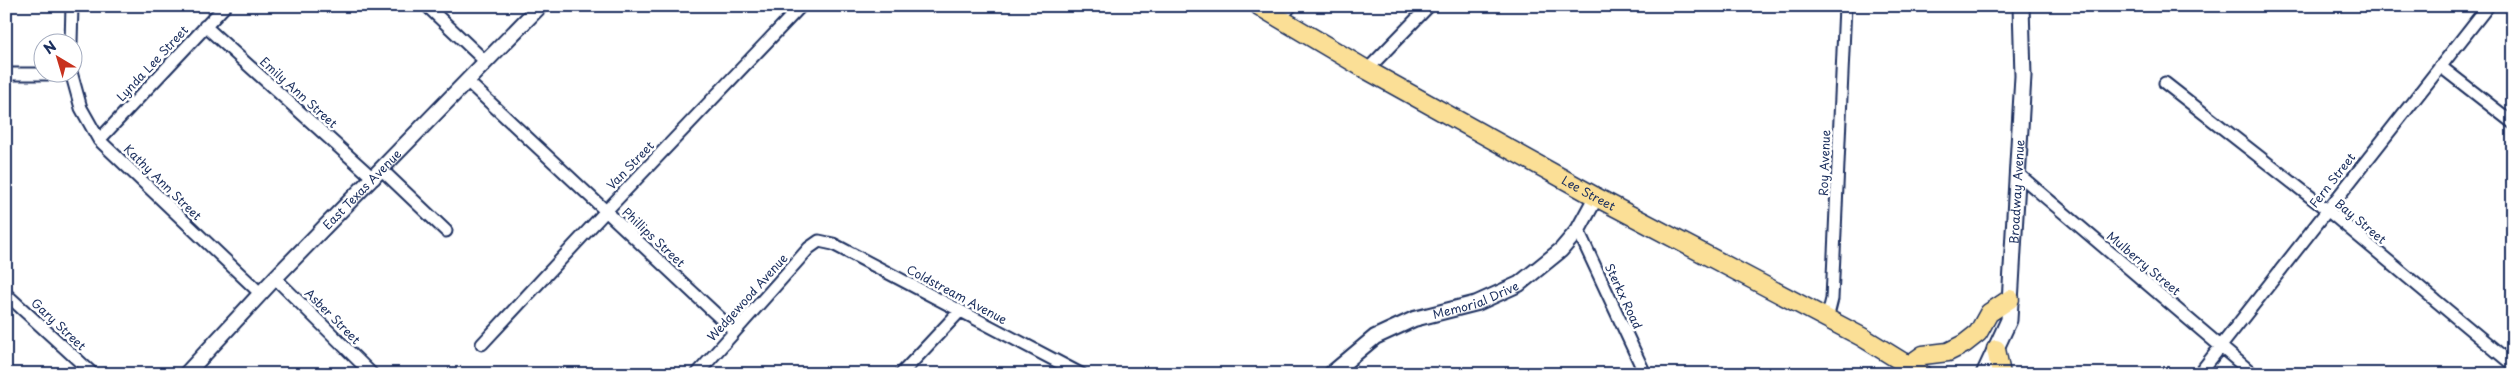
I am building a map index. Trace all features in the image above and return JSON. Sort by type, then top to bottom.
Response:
[{"type":"main road","name":"Lee Street","points":[[1258,6],[1286,12],[1366,70],[1596,197],[1827,319],[1916,371]]},
{"type":"main road","name":"Broadway Avenue","points":[[1984,374],[2009,320],[2023,76],[2021,6]]},
{"type":"main road","points":[[1916,371],[1923,355],[1948,352],[1964,344],[1978,333],[1989,312],[2010,299]]},
{"type":"main road","points":[[1996,349],[2001,374]]},
{"type":"street","points":[[71,32],[72,6]]},
{"type":"street","name":"Lynda Lee Street","points":[[100,140],[225,6]]},
{"type":"street","points":[[427,6],[486,62]]},
{"type":"street","name":"East Texas Avenue","points":[[186,374],[275,278],[540,6]]},
{"type":"street","name":"Van Street","points":[[482,344],[801,6]]},
{"type":"street","points":[[1366,70],[1429,6]]},
{"type":"street","name":"Roy Avenue","points":[[1827,319],[1832,299],[1845,6]]},
{"type":"street","name":"Fern Street","points":[[2199,374],[2326,209],[2488,6]]},
{"type":"street","name":"Emily Ann Street","points":[[205,26],[378,174]]},
{"type":"street","points":[[2440,66],[2513,123]]},
{"type":"street","points":[[6,74],[32,74]]},
{"type":"street","name":"Phillips Street","points":[[467,81],[734,332]]},
{"type":"street","name":"Kathy Ann Street","points":[[73,82],[81,108],[100,140],[261,294]]},
{"type":"street","name":"Bay Street","points":[[2165,83],[2326,209],[2513,365]]},
{"type":"street","name":"Mulberry Street","points":[[2017,173],[2254,374]]},
{"type":"street","points":[[378,174],[446,231]]},
{"type":"street","name":"Memorial Drive","points":[[1331,374],[1375,337],[1414,319],[1477,303],[1519,284],[1561,250],[1578,230],[1596,197]]},
{"type":"street","name":"Sterkx Road","points":[[1578,230],[1645,374]]},
{"type":"street","name":"Wedgewood Avenue","points":[[697,374],[809,248],[819,241]]},
{"type":"street","name":"Coldstream Avenue","points":[[819,241],[833,244],[1081,374]]},
{"type":"street","name":"Asber Street","points":[[275,278],[372,374]]},
{"type":"street","name":"Gary Street","points":[[6,294],[93,374]]},
{"type":"street","points":[[901,374],[960,312]]}]
